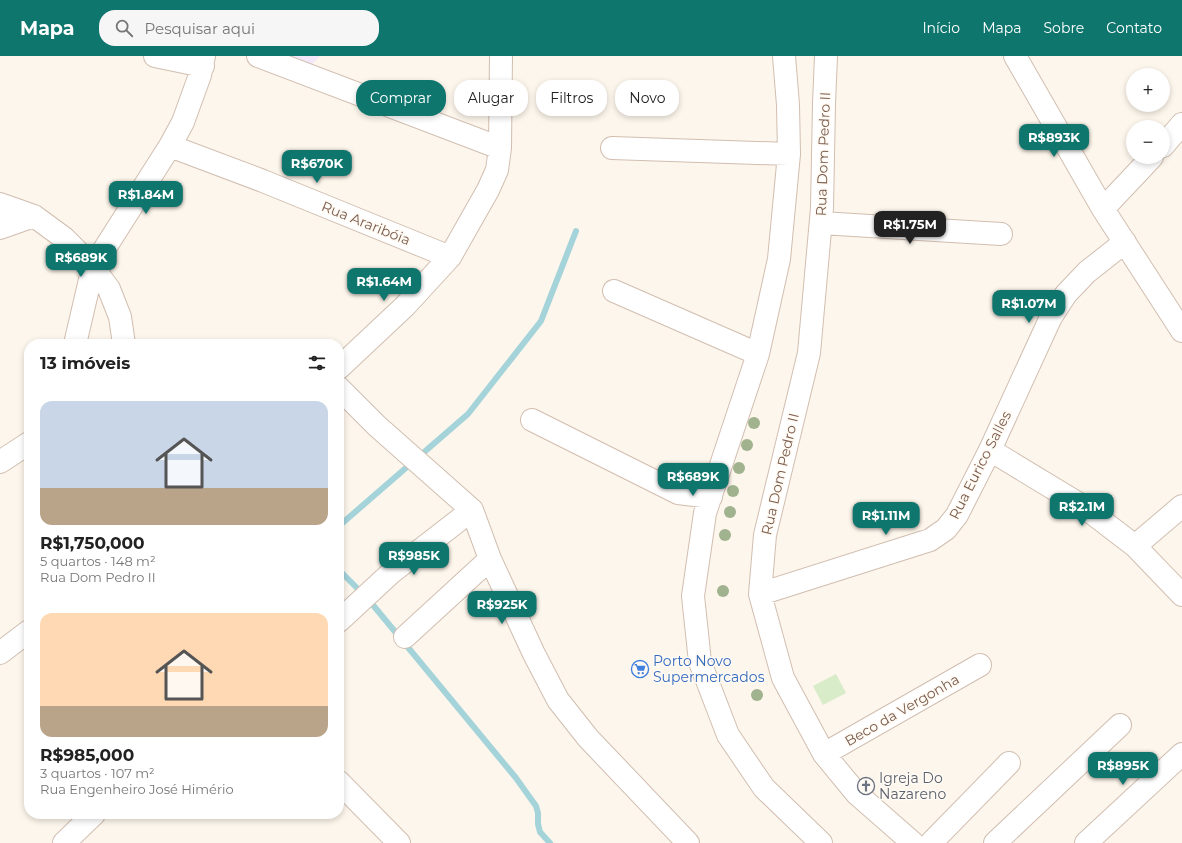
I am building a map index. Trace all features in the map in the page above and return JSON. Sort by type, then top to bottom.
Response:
[{"type":"street","points":[[76,339],[93,266],[170,146],[183,122],[204,61],[155,56]]},
{"type":"street","points":[[258,56],[500,148]]},
{"type":"street","points":[[344,363],[405,306],[450,258],[488,190],[497,170],[500,148],[501,56]]},
{"type":"street","points":[[784,56],[788,105],[789,154],[779,259],[758,354],[705,513],[693,596],[700,662],[728,735],[764,788],[822,843]]},
{"type":"street","name":"Rua Dom Pedro II","points":[[826,56],[821,223],[809,353],[765,535],[760,594],[783,678],[824,754],[857,794],[914,843]]},
{"type":"street","points":[[1022,60],[1103,209],[1182,331]]},
{"type":"street","points":[[788,105],[824,104]]},
{"type":"street","points":[[1170,138],[1182,124]]},
{"type":"street","name":"Rua Araribóia","points":[[170,146],[263,181],[450,258]]},
{"type":"street","points":[[612,148],[789,154]]},
{"type":"street","points":[[1103,209],[1145,164]]},
{"type":"street","points":[[0,204],[34,216],[64,238],[93,266],[109,289],[120,317],[123,339]]},
{"type":"street","points":[[0,228],[34,216]]},
{"type":"street","points":[[821,223],[1001,234]]},
{"type":"street","name":"Rua Eurico Salles","points":[[760,594],[930,540],[946,529],[957,515],[990,450],[1051,317],[1066,294],[1087,272],[1125,242]]},
{"type":"street","points":[[614,291],[758,354]]},
{"type":"street","points":[[344,393],[377,426],[472,510],[490,559],[534,654],[558,700],[588,738],[688,843]]},
{"type":"street","points":[[532,420],[678,493],[711,496]]},
{"type":"street","points":[[0,462],[24,446]]},
{"type":"street","points":[[990,450],[1084,507],[1135,546],[1182,595]]},
{"type":"street","points":[[1135,546],[1182,506]]},
{"type":"street","points":[[344,616],[392,572],[472,510]]},
{"type":"street","points":[[405,637],[490,559]]},
{"type":"street","points":[[0,653],[24,635]]},
{"type":"street","name":"Beco da Vergonha","points":[[824,754],[980,665]]},
{"type":"street","points":[[995,843],[1120,725]]},
{"type":"street","points":[[1086,843],[1182,754]]},
{"type":"street","points":[[931,843],[1009,763]]},
{"type":"street","points":[[344,787],[399,843]]},
{"type":"street","points":[[64,843],[89,819]]},
{"type":"shaded area","points":[[288,56],[320,56],[305,72]]},
{"type":"green space","points":[[836,674],[846,693],[823,705],[813,686]]},
{"type":"waterway","points":[[344,522],[468,414],[541,321],[576,231]]},
{"type":"waterway","points":[[344,575],[368,599],[516,778],[536,806],[540,832],[550,843]]},
{"type":"place","name":"Porto Novo Supermercados","points":[[640,669]]},
{"type":"place","name":"Igreja Do Nazareno","points":[[866,786]]}]
